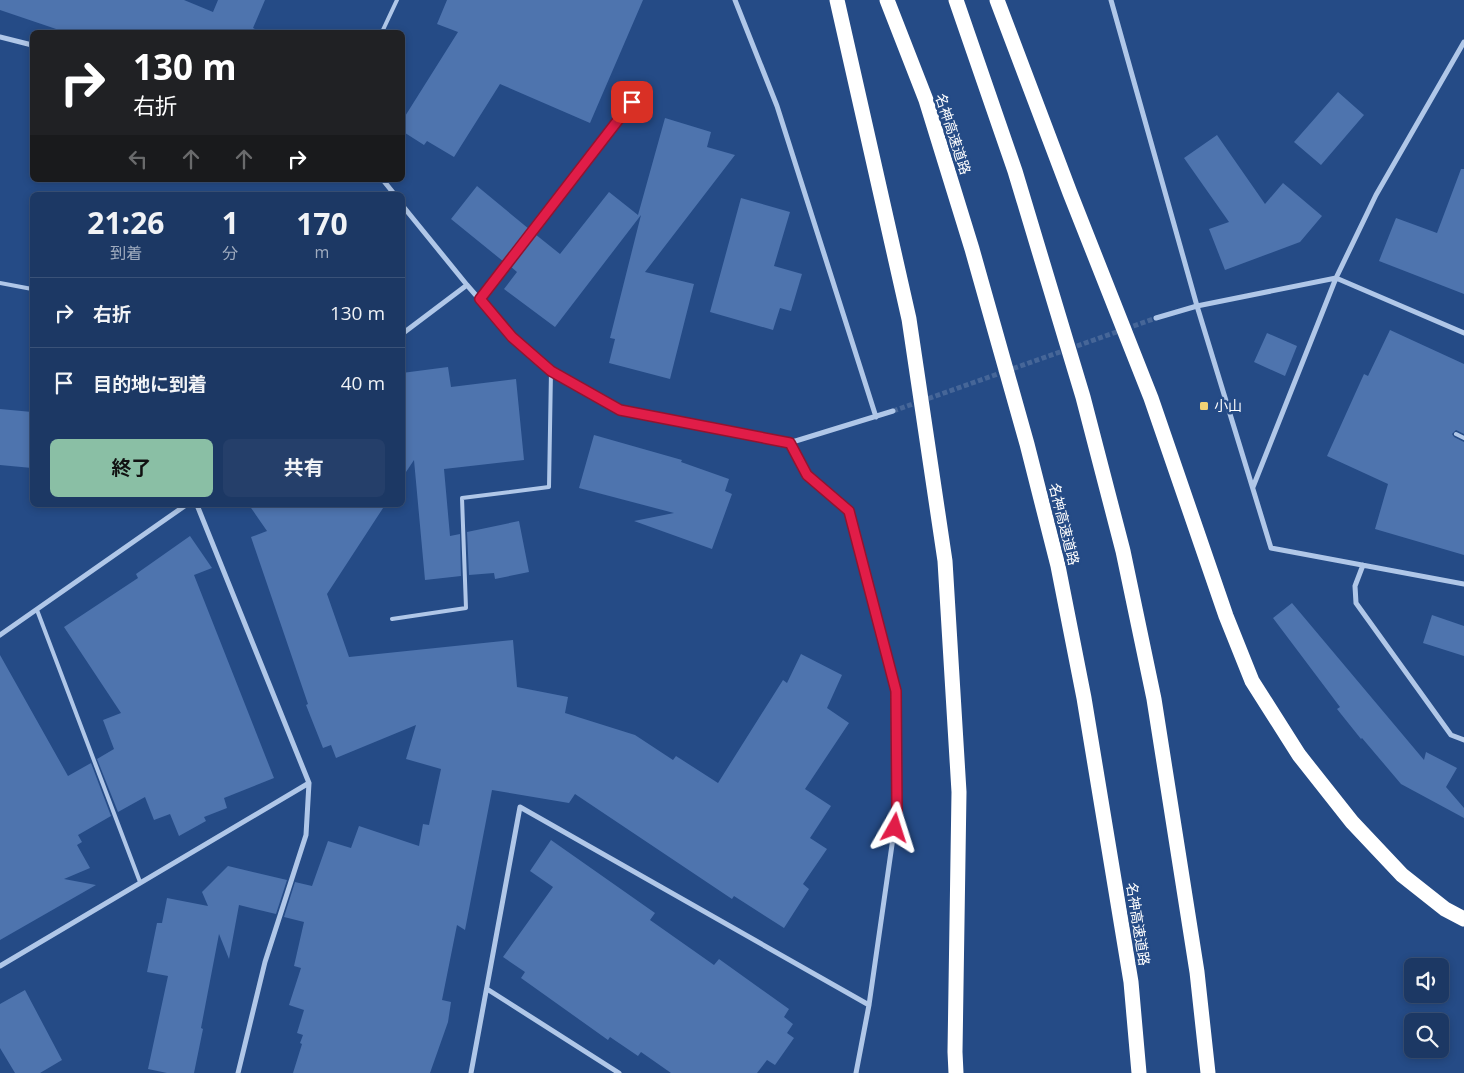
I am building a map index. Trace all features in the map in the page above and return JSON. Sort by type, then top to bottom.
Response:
[{"type":"highway","points":[[837,0],[909,319],[944,562],[959,792],[956,1073]]},
{"type":"highway","name":"名神高速道路","points":[[887,0],[926,100],[972,249],[1027,444],[1058,566],[1084,698],[1131,982],[1139,1073]]},
{"type":"highway","points":[[956,0],[1021,190],[1083,398],[1123,551],[1155,709],[1197,972],[1208,1073]]},
{"type":"highway","points":[[998,0],[1070,193],[1152,398],[1226,616],[1252,681],[1299,755],[1352,822],[1402,875],[1444,909],[1464,919]]},
{"type":"street","points":[[735,0],[777,106],[876,417]]},
{"type":"street","points":[[1111,0],[1197,306],[1271,548],[1464,584]]},
{"type":"street","points":[[0,37],[30,44]]},
{"type":"street","points":[[1252,488],[1336,278],[1376,195],[1464,42]]},
{"type":"street","points":[[385,182],[393,192]]},
{"type":"street","points":[[405,209],[512,337],[551,371],[620,410],[790,443],[894,410]]},
{"type":"street","points":[[1156,318],[1197,306],[1336,278],[1464,334]]},
{"type":"street","points":[[405,332],[467,285]]},
{"type":"street","points":[[790,443],[807,475],[849,511],[896,691],[897,810],[869,1005],[856,1073]]},
{"type":"street","points":[[0,635],[183,507]]},
{"type":"street","points":[[198,507],[309,783],[306,834],[265,962],[238,1073]]},
{"type":"street","points":[[1362,565],[1354,586],[1356,603],[1451,735],[1464,740]]},
{"type":"street","points":[[0,966],[309,783]]},
{"type":"street","points":[[471,1073],[520,807],[869,1005]]},
{"type":"street","points":[[487,989],[619,1073]]},
{"type":"lane","points":[[383,30],[397,0]]},
{"type":"lane","points":[[480,299],[632,102]]},
{"type":"lane","points":[[0,283],[30,289]]},
{"type":"lane","points":[[392,619],[466,608],[462,498],[549,487],[551,371]]},
{"type":"lane","points":[[1456,434],[1464,438]]},
{"type":"lane","points":[[37,610],[140,882]]},
{"type":"building","points":[[0,0],[184,0],[213,12],[218,0],[265,0],[253,28],[257,30],[59,30],[0,10]]},
{"type":"building","points":[[447,0],[643,0],[590,123],[500,84],[454,157],[427,141],[424,145],[405,133],[405,116],[458,32],[437,24]]},
{"type":"building","points":[[1338,92],[1364,115],[1321,165],[1294,142]]},
{"type":"building","points":[[665,118],[711,132],[707,147],[735,155],[645,272],[694,284],[670,379],[609,363],[615,339],[610,338],[641,215],[555,327],[504,289],[517,272],[510,266],[535,234],[560,254],[609,192],[638,215]]},
{"type":"building","points":[[1217,135],[1265,204],[1283,183],[1322,216],[1300,242],[1225,270],[1209,229],[1229,222],[1184,158]]},
{"type":"building","points":[[1461,169],[1464,169],[1464,294],[1379,261],[1396,218],[1437,233]]},
{"type":"building","points":[[477,186],[529,229],[504,262],[451,219]]},
{"type":"building","points":[[741,198],[790,212],[774,266],[802,274],[791,311],[780,308],[773,330],[710,312]]},
{"type":"building","points":[[1390,330],[1464,364],[1464,434],[1456,430],[1452,434],[1464,442],[1464,555],[1375,529],[1388,484],[1327,456],[1364,374],[1368,376]]},
{"type":"building","points":[[1267,333],[1297,346],[1285,376],[1254,362]]},
{"type":"building","points":[[448,367],[451,387],[516,379],[524,460],[444,469],[450,536],[460,534],[461,576],[425,580],[414,460],[405,474],[405,373]]},
{"type":"building","points":[[0,409],[30,412],[30,468],[0,465]]},
{"type":"building","points":[[594,435],[682,460],[681,462],[729,479],[725,491],[732,494],[712,549],[634,521],[674,513],[579,488]]},
{"type":"building","points":[[250,507],[384,507],[327,594],[349,657],[513,640],[517,687],[568,697],[565,713],[635,735],[673,760],[676,756],[718,783],[783,680],[787,683],[801,654],[842,675],[827,708],[849,723],[805,789],[831,806],[810,838],[827,849],[803,884],[809,889],[784,928],[734,896],[732,899],[575,794],[569,803],[492,790],[465,930],[457,925],[442,1000],[451,1002],[448,1022],[430,1073],[293,1073],[302,1044],[300,1043],[303,1035],[297,1033],[304,1010],[289,1005],[301,968],[294,966],[304,922],[284,917],[295,882],[312,886],[328,841],[351,848],[359,826],[419,846],[423,824],[429,825],[441,769],[406,759],[416,725],[336,758],[331,745],[323,748],[306,705],[308,704],[251,537],[267,531]]},
{"type":"building","points":[[519,521],[529,572],[495,579],[494,573],[469,575],[467,532]]},
{"type":"building","points":[[190,536],[212,568],[194,575],[274,778],[224,798],[227,808],[204,817],[206,821],[179,836],[170,814],[154,820],[145,797],[118,812],[97,759],[114,749],[103,720],[121,713],[64,627],[138,578],[136,574]]},
{"type":"building","points":[[1292,603],[1424,760],[1426,752],[1457,768],[1446,787],[1464,808],[1464,818],[1401,784],[1337,709],[1340,707],[1273,618]]},
{"type":"building","points":[[1432,615],[1464,626],[1464,656],[1423,643]]},
{"type":"building","points":[[0,655],[68,776],[91,763],[111,816],[78,835],[82,842],[77,845],[90,868],[64,879],[96,885],[0,940]]},
{"type":"building","points":[[551,840],[655,913],[650,920],[714,965],[719,959],[789,1009],[784,1017],[793,1024],[787,1033],[794,1038],[775,1065],[767,1060],[757,1073],[671,1073],[641,1052],[638,1056],[610,1037],[608,1040],[521,978],[525,972],[503,957],[553,887],[530,871]]},
{"type":"building","points":[[228,866],[287,880],[276,914],[239,905],[229,959],[219,934],[194,1073],[167,1073],[148,1069],[168,976],[147,972],[157,923],[162,923],[167,898],[208,906],[202,892]]},
{"type":"building","points":[[25,990],[62,1060],[40,1073],[15,1073],[0,1048],[0,1004]]},
{"type":"tunnel","points":[[893,411],[1156,318]]},
{"type":"place","name":"小山","points":[[1204,406]]},
{"type":"route","points":[[632,102],[480,299],[512,337],[551,371],[620,410],[790,443],[807,475],[849,511],[896,691],[897,810],[895,828]]}]
